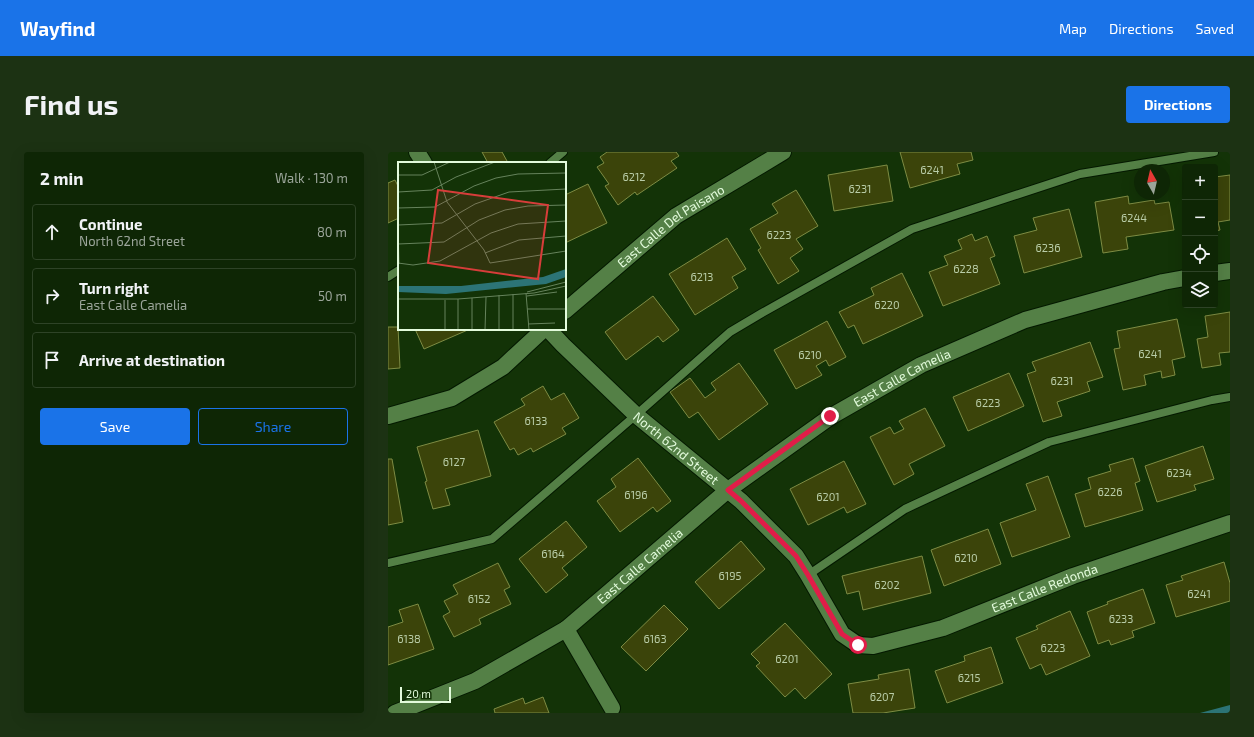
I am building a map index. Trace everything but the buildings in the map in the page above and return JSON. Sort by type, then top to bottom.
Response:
[{"type":"street","points":[[417,152],[423,162]]},
{"type":"street","name":"East Calle Del Paisano","points":[[566,310],[676,216],[783,152]]},
{"type":"street","points":[[1218,273],[1230,271]]},
{"type":"street","name":"East Calle Camelia","points":[[395,713],[475,681],[566,629],[728,490],[830,416],[921,365],[1025,320],[1163,282],[1182,279]]},
{"type":"street","points":[[388,416],[452,398],[503,367],[543,330]]},
{"type":"street","name":"North 62nd Street","points":[[549,330],[636,415],[741,501],[796,556],[842,634],[858,645]]},
{"type":"street","name":"East Calle Redonda","points":[[858,645],[872,646],[943,628],[1073,576],[1230,523]]},
{"type":"street","points":[[566,629],[612,708]]},
{"type":"lane","points":[[551,162],[564,152]]},
{"type":"lane","points":[[388,563],[492,539],[730,332],[912,229],[1080,174],[1214,152]]},
{"type":"lane","points":[[388,277],[398,271]]},
{"type":"lane","points":[[808,575],[905,509],[1049,442],[1212,400],[1230,397]]},
{"type":"water","points":[[1230,705],[1230,713],[1200,713]]},
{"type":"route","points":[[830,416],[728,490],[796,556],[842,634],[858,645]]}]
